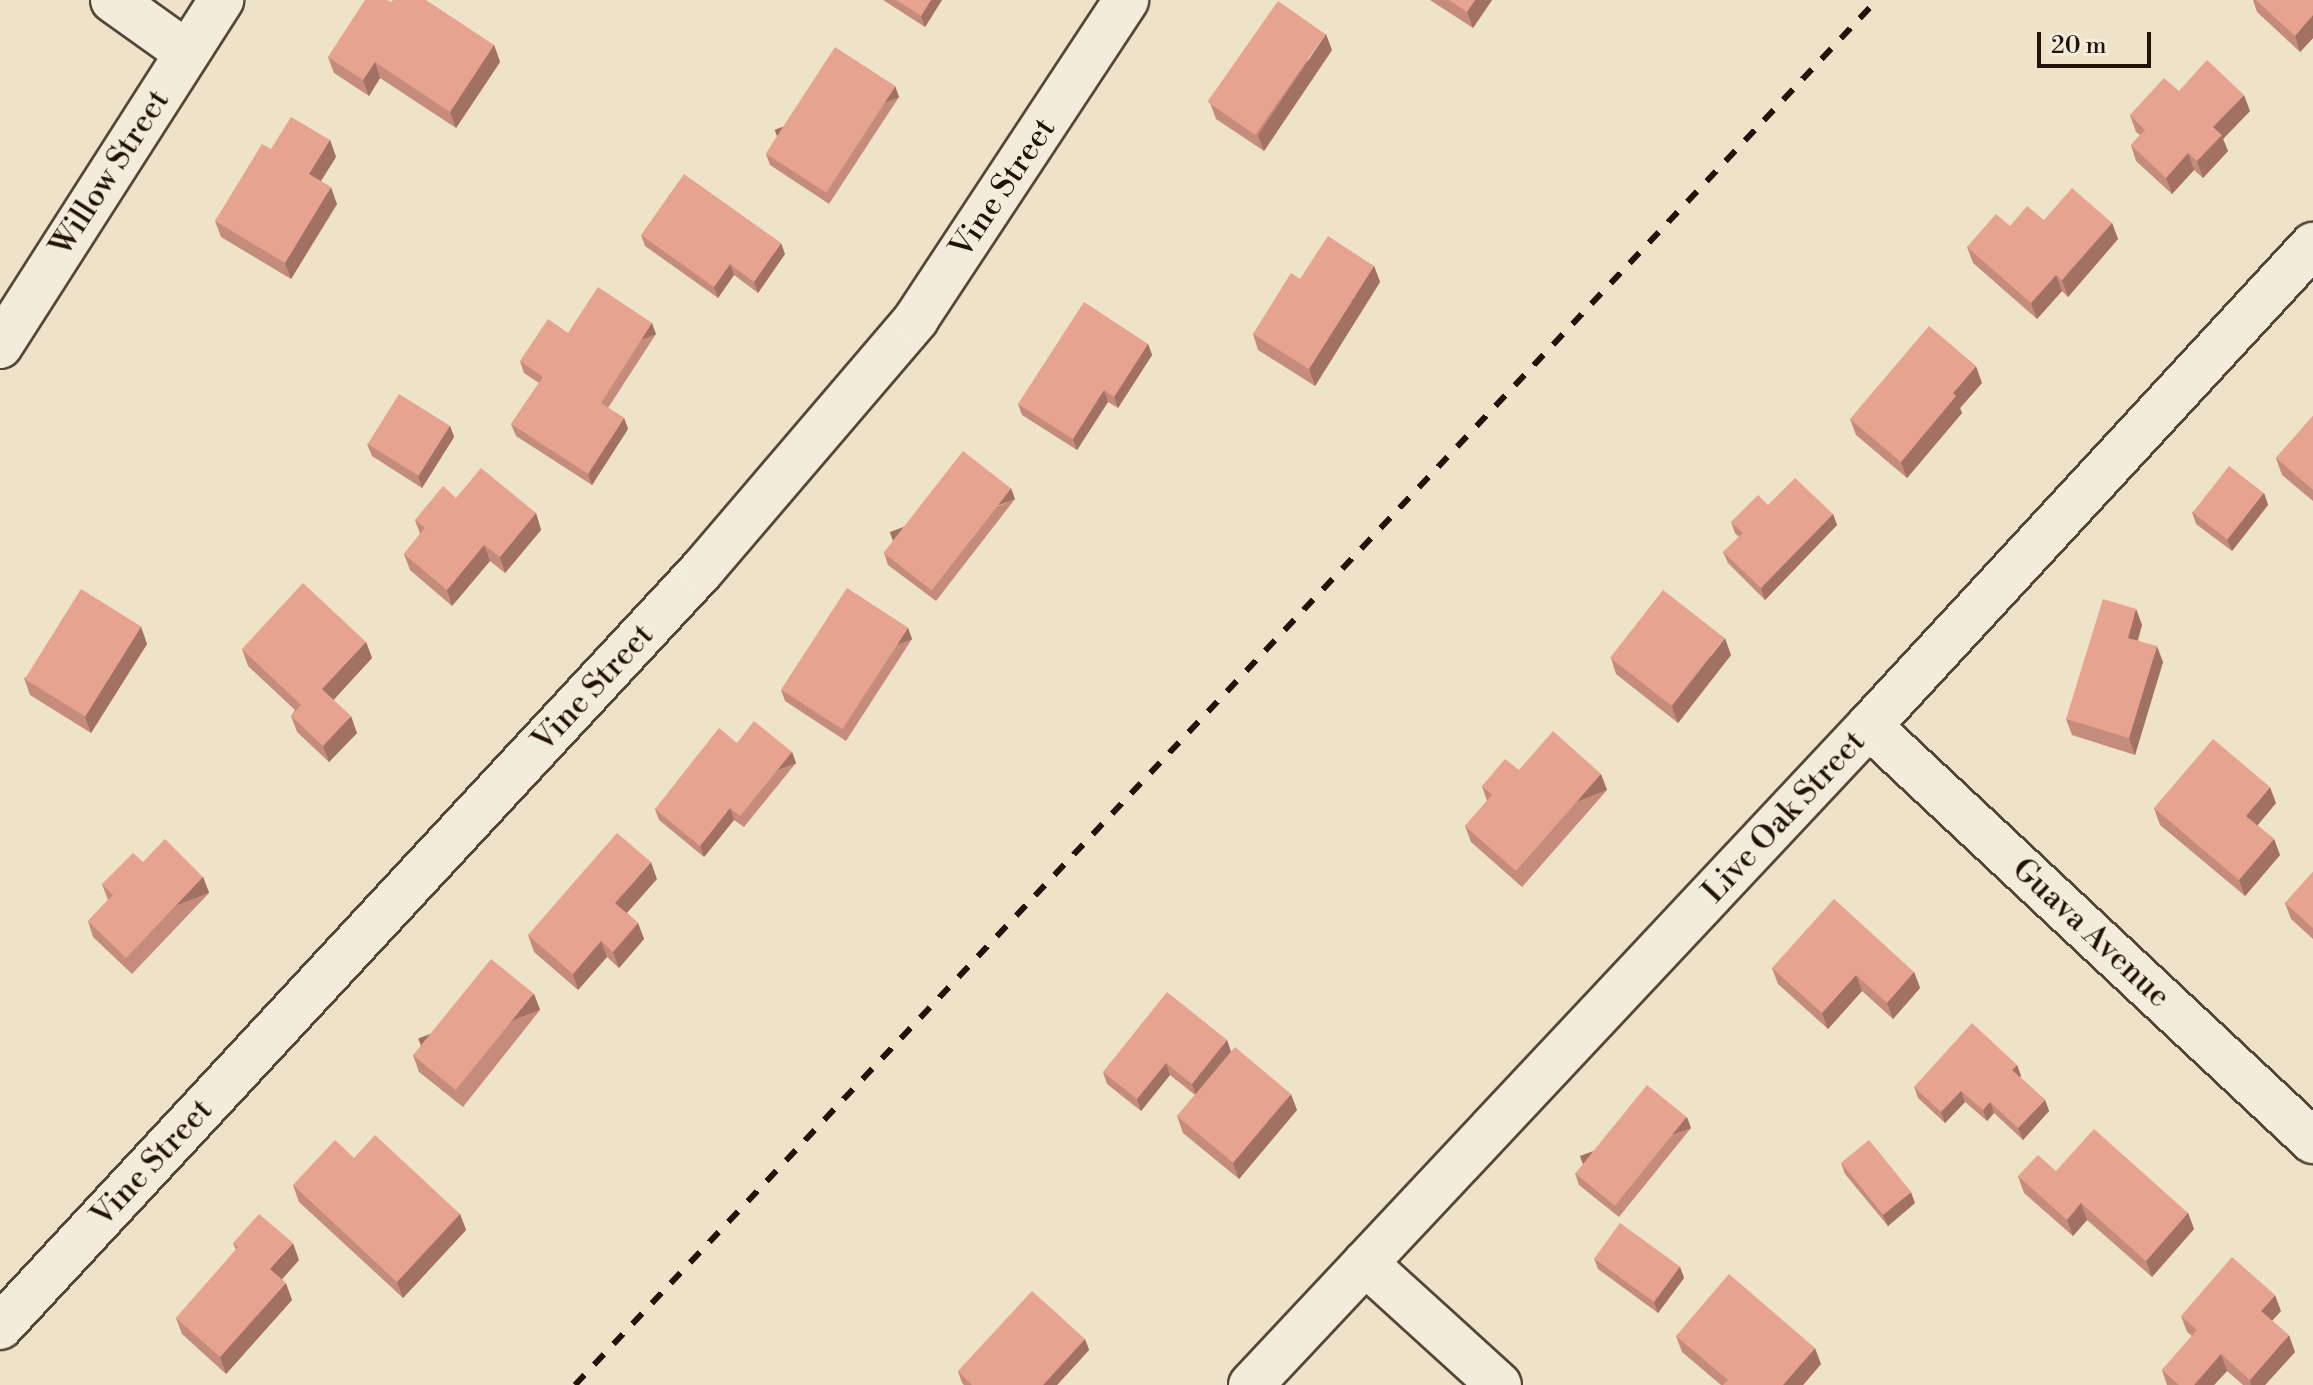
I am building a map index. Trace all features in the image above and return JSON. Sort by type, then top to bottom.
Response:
[{"type":"street","points":[[113,0],[187,53]]},
{"type":"street","name":"Willow Street","points":[[0,346],[221,0]]},
{"type":"street","name":"Vine Street","points":[[0,1327],[702,570],[916,319],[1126,0]]},
{"type":"street","name":"Live Oak Street","points":[[1251,1385],[1869,726],[2313,245]]},
{"type":"street","name":"Guava Avenue","points":[[1869,726],[2313,1141]]},
{"type":"street","points":[[1365,1263],[1499,1385]]},
{"type":"building","points":[[365,0],[426,0],[494,45],[450,112],[375,62],[363,80],[328,57]]},
{"type":"building","points":[[896,0],[931,0],[921,16]]},
{"type":"building","points":[[1449,0],[1475,0],[1467,12]]},
{"type":"building","points":[[2256,0],[2313,0],[2313,15],[2295,36]]},
{"type":"building","points":[[1278,1],[1326,34],[1255,135],[1207,102]]},
{"type":"building","points":[[835,47],[895,86],[826,193],[766,154]]},
{"type":"building","points":[[2207,60],[2244,95],[2213,127],[2222,135],[2197,161],[2188,153],[2166,178],[2131,145],[2145,130],[2130,115],[2164,78],[2179,91]]},
{"type":"building","points":[[291,117],[330,140],[309,174],[331,187],[285,263],[215,221],[262,144],[271,149]]},
{"type":"building","points":[[684,174],[781,243],[754,282],[730,264],[714,287],[641,235]]},
{"type":"building","points":[[2072,188],[2112,223],[2062,280],[2056,275],[2031,303],[1967,247],[1996,214],[2010,226],[2027,206],[2044,220]]},
{"type":"building","points":[[1328,236],[1374,266],[1309,369],[1253,334],[1291,273],[1300,279]]},
{"type":"building","points":[[598,287],[652,323],[601,403],[624,418],[588,474],[511,424],[543,377],[520,361],[548,319],[568,333]]},
{"type":"building","points":[[1084,302],[1148,344],[1114,397],[1104,390],[1073,439],[1018,404]]},
{"type":"building","points":[[1929,326],[1976,366],[1953,393],[1956,396],[1901,462],[1850,419]]},
{"type":"building","points":[[399,394],[450,426],[419,476],[368,444]]},
{"type":"building","points":[[2313,416],[2313,490],[2276,458]]},
{"type":"building","points":[[963,451],[1011,489],[932,590],[884,553]]},
{"type":"building","points":[[2229,466],[2264,493],[2227,540],[2193,512]]},
{"type":"building","points":[[481,468],[536,513],[500,557],[484,545],[447,590],[404,554],[425,528],[415,520],[443,486],[456,498]]},
{"type":"building","points":[[1795,478],[1833,514],[1761,588],[1723,552],[1743,533],[1731,522],[1758,495],[1768,505]]},
{"type":"building","points":[[303,583],[366,642],[322,689],[351,716],[323,746],[291,716],[301,705],[242,649]]},
{"type":"building","points":[[847,588],[908,628],[842,729],[781,689]]},
{"type":"building","points":[[81,589],[141,627],[85,717],[25,679]]},
{"type":"building","points":[[1663,590],[1724,638],[1672,706],[1610,658]]},
{"type":"building","points":[[2103,599],[2136,609],[2128,638],[2157,646],[2129,738],[2066,719]]},
{"type":"building","points":[[754,721],[792,752],[740,816],[730,808],[700,846],[655,809],[719,728],[737,743]]},
{"type":"building","points":[[1553,731],[1601,774],[1516,871],[1465,826],[1492,795],[1482,786],[1505,759],[1519,770]]},
{"type":"building","points":[[2213,739],[2270,787],[2246,816],[2274,839],[2239,880],[2154,808]]},
{"type":"building","points":[[617,833],[651,862],[615,903],[638,923],[613,952],[601,941],[573,974],[528,935]]},
{"type":"building","points":[[165,839],[203,877],[126,958],[88,921],[113,895],[102,884],[133,853],[143,862]]},
{"type":"building","points":[[2313,872],[2313,928],[2285,903]]},
{"type":"building","points":[[1834,899],[1914,972],[1887,1003],[1856,975],[1822,1013],[1772,968]]},
{"type":"building","points":[[491,959],[534,994],[456,1090],[413,1055]]},
{"type":"building","points":[[1167,992],[1227,1040],[1192,1084],[1166,1063],[1137,1099],[1103,1072]]},
{"type":"building","points":[[1972,1023],[2017,1065],[2012,1070],[2045,1100],[2018,1128],[1990,1102],[1983,1110],[1961,1091],[1941,1112],[1914,1087]]},
{"type":"building","points":[[1235,1047],[1291,1094],[1233,1163],[1177,1116]]},
{"type":"building","points":[[1647,1085],[1687,1117],[1615,1206],[1575,1174]]},
{"type":"building","points":[[2094,1129],[2188,1213],[2146,1261],[2081,1203],[2067,1220],[2018,1176],[2038,1155],[2056,1171]]},
{"type":"building","points":[[375,1135],[460,1214],[397,1282],[293,1185],[335,1140],[354,1158]]},
{"type":"building","points":[[1869,1140],[1911,1192],[1883,1215],[1841,1163]]},
{"type":"building","points":[[259,1214],[293,1243],[270,1269],[286,1283],[220,1357],[176,1318],[238,1247],[233,1243]]},
{"type":"building","points":[[1620,1223],[1680,1266],[1654,1302],[1594,1259]]},
{"type":"building","points":[[2232,1257],[2275,1295],[2261,1311],[2289,1335],[2250,1380],[2221,1354],[2194,1385],[2179,1385],[2162,1370],[2197,1330],[2181,1316]]},
{"type":"building","points":[[1729,1274],[1815,1348],[1783,1385],[1723,1385],[1728,1380],[1676,1336]]},
{"type":"building","points":[[1032,1291],[1085,1339],[1043,1385],[972,1385],[958,1371]]},
{"type":"railway","points":[[575,1385],[1877,0]]}]
